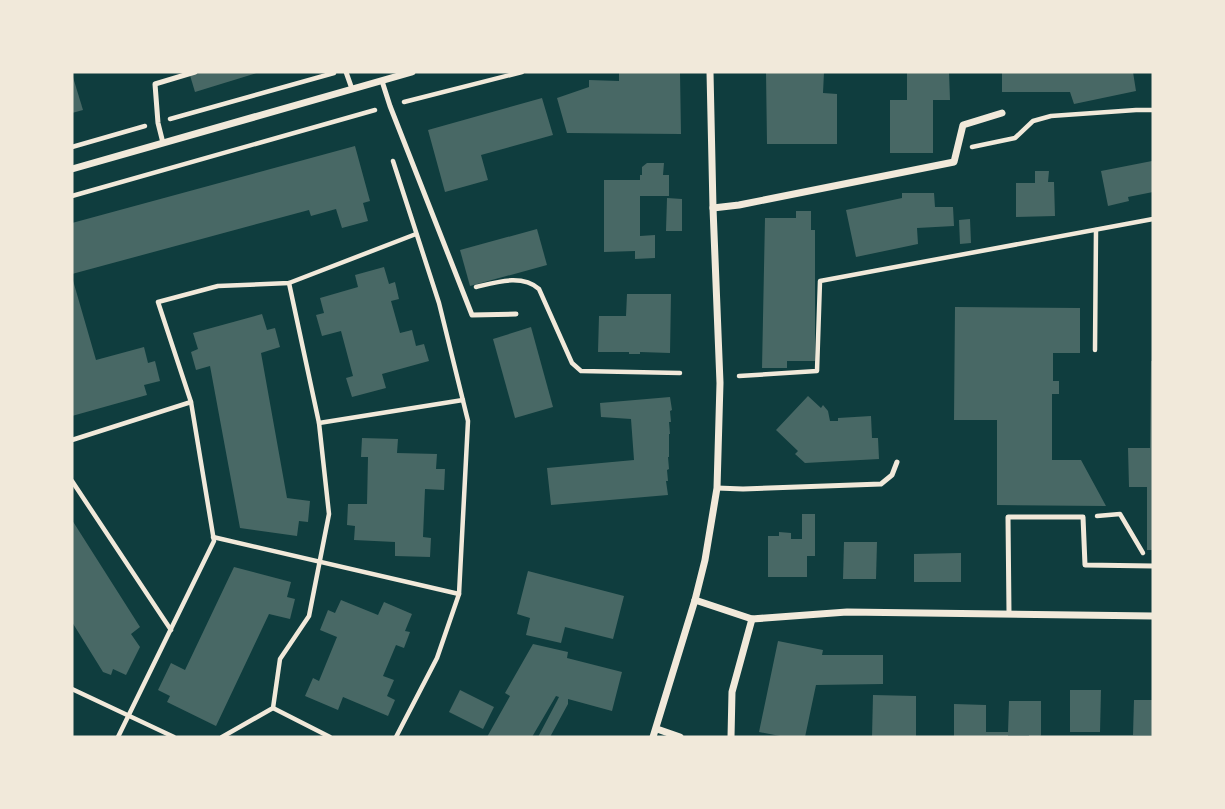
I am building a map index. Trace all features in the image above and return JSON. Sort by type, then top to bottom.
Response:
[{"type":"street","points":[[72,169],[412,72]]},
{"type":"street","points":[[653,737],[695,600],[717,488],[720,383],[710,72]]},
{"type":"street","points":[[713,208],[954,162],[963,125],[1002,113]]},
{"type":"street","points":[[695,600],[752,619],[847,612],[1153,616]]},
{"type":"street","points":[[731,737],[732,692],[752,619]]},
{"type":"street","points":[[657,729],[680,737]]},
{"type":"lane","points":[[163,143],[158,123],[155,84],[195,72]]},
{"type":"lane","points":[[346,72],[352,89]]},
{"type":"lane","points":[[382,80],[472,315],[516,314]]},
{"type":"lane","points":[[717,488],[881,484],[892,475],[897,462]]},
{"type":"lane","points":[[1009,613],[1008,517],[1083,517],[1085,565],[1153,566]]},
{"type":"path","points":[[72,147],[338,72]]},
{"type":"path","points":[[72,196],[390,106],[522,72]]},
{"type":"path","points":[[957,149],[1016,138],[1033,121],[1051,116],[1153,110]]},
{"type":"path","points":[[392,159],[439,303],[468,421],[459,594],[437,658],[396,737]]},
{"type":"path","points":[[739,376],[817,371],[820,281],[1153,219]]},
{"type":"path","points":[[1095,350],[1096,230]]},
{"type":"path","points":[[118,737],[214,541],[191,402],[158,302],[218,286],[289,283],[416,234]]},
{"type":"path","points":[[462,290],[510,280],[533,283],[539,289],[572,363],[580,371],[680,373]]},
{"type":"path","points":[[273,708],[280,659],[309,616],[329,514],[319,422],[289,283]]},
{"type":"path","points":[[319,422],[463,400]]},
{"type":"path","points":[[72,440],[191,402]]},
{"type":"path","points":[[72,481],[171,630]]},
{"type":"path","points":[[1083,517],[1120,514],[1145,555],[1153,555]]},
{"type":"path","points":[[213,537],[459,594]]},
{"type":"path","points":[[72,689],[174,737]]},
{"type":"path","points":[[222,737],[273,708]]},
{"type":"path","points":[[273,708],[330,737]]},
{"type":"building","points":[[189,72],[260,72],[195,92]]},
{"type":"building","points":[[766,72],[824,72],[823,93],[837,94],[837,144],[767,144]]},
{"type":"building","points":[[907,72],[949,72],[950,100],[933,100],[933,153],[890,153],[890,100],[907,100]]},
{"type":"building","points":[[1002,72],[1133,72],[1136,91],[1074,104],[1070,92],[1002,92]]},
{"type":"building","points":[[619,73],[680,73],[681,134],[567,133],[557,98],[589,87],[589,80],[619,81]]},
{"type":"building","points":[[72,74],[83,110],[72,113]]},
{"type":"building","points":[[542,98],[553,135],[481,155],[488,180],[445,192],[428,130]]},
{"type":"building","points":[[355,146],[370,201],[363,203],[368,221],[342,228],[336,209],[311,216],[309,210],[72,274],[72,223]]},
{"type":"building","points":[[1152,161],[1153,192],[1128,197],[1129,201],[1108,206],[1101,171]]},
{"type":"building","points":[[647,163],[664,163],[663,175],[669,175],[669,196],[640,196],[640,236],[655,235],[655,258],[635,259],[635,251],[604,252],[604,180],[640,180],[642,167]]},
{"type":"building","points":[[1035,171],[1049,171],[1048,182],[1054,182],[1055,216],[1016,217],[1016,183],[1035,183]]},
{"type":"building","points":[[902,193],[934,193],[935,207],[953,207],[954,226],[917,228],[918,244],[856,257],[846,210],[902,198]]},
{"type":"building","points":[[667,198],[682,199],[682,231],[666,231]]},
{"type":"building","points":[[796,211],[811,211],[811,230],[815,230],[815,361],[787,361],[787,368],[762,368],[765,218],[796,218]]},
{"type":"building","points":[[970,219],[971,243],[960,244],[959,220]]},
{"type":"building","points":[[537,229],[547,265],[470,286],[460,250]]},
{"type":"building","points":[[384,267],[389,284],[395,282],[399,299],[391,301],[400,333],[412,330],[416,346],[424,344],[429,361],[382,374],[386,388],[352,397],[346,378],[353,376],[341,331],[322,336],[316,315],[324,313],[320,298],[358,287],[355,275]]},
{"type":"building","points":[[72,277],[96,360],[144,347],[148,363],[155,361],[160,381],[144,385],[147,395],[72,416]]},
{"type":"building","points":[[627,294],[671,294],[670,353],[598,352],[599,316],[626,316]]},
{"type":"building","points":[[955,307],[1080,308],[1080,353],[1053,353],[1053,381],[1059,381],[1059,394],[1052,394],[1052,460],[1081,460],[1106,506],[997,505],[997,420],[954,420]]},
{"type":"building","points":[[262,314],[267,330],[275,328],[280,347],[261,353],[287,498],[310,501],[308,522],[299,521],[297,536],[240,528],[210,366],[196,370],[191,352],[198,349],[193,333]]},
{"type":"building","points":[[531,327],[553,407],[515,418],[493,339]]},
{"type":"building","points":[[1151,361],[1153,550],[1147,550],[1147,487],[1129,487],[1128,448],[1150,448]]},
{"type":"building","points":[[808,396],[821,408],[823,405],[828,411],[830,421],[871,416],[872,438],[878,438],[879,459],[805,463],[795,454],[798,451],[776,430]]},
{"type":"building","points":[[670,397],[672,410],[666,481],[668,495],[551,505],[547,468],[634,460],[631,419],[601,417],[600,403]]},
{"type":"building","points":[[362,438],[398,439],[397,453],[437,454],[436,469],[445,469],[444,490],[425,489],[423,537],[431,538],[430,557],[395,556],[395,542],[354,540],[355,526],[347,525],[348,504],[367,504],[368,457],[361,457]]},
{"type":"building","points":[[802,514],[815,514],[815,556],[807,556],[807,577],[768,577],[768,536],[779,536],[779,532],[791,533],[791,539],[802,539]]},
{"type":"building","points":[[72,520],[140,627],[131,634],[140,647],[126,675],[113,669],[111,675],[103,672],[72,622]]},
{"type":"building","points":[[844,542],[877,542],[876,579],[843,579]]},
{"type":"building","points":[[961,553],[961,582],[914,582],[914,554]]},
{"type":"building","points":[[234,567],[291,582],[287,597],[295,599],[290,619],[269,614],[216,726],[167,702],[170,696],[158,690],[171,663],[185,670]]},
{"type":"building","points":[[528,571],[624,596],[613,639],[565,627],[561,643],[526,635],[530,618],[517,614]]},
{"type":"building","points":[[341,600],[378,615],[384,602],[412,614],[405,631],[410,632],[404,648],[396,645],[383,676],[394,680],[387,696],[395,700],[388,716],[343,697],[338,710],[305,696],[313,678],[319,681],[337,637],[320,630],[328,610],[335,613]]},
{"type":"building","points":[[778,641],[823,650],[822,655],[883,655],[883,684],[816,685],[805,737],[785,737],[759,732]]},
{"type":"building","points":[[533,644],[568,652],[567,658],[622,672],[612,711],[568,699],[568,704],[550,737],[538,737],[559,697],[556,696],[532,737],[487,737],[510,696],[505,693]]},
{"type":"building","points":[[460,690],[494,707],[483,729],[449,712]]},
{"type":"building","points":[[1070,690],[1101,690],[1100,732],[1070,732]]},
{"type":"building","points":[[873,695],[916,696],[916,737],[872,737]]},
{"type":"building","points":[[1134,700],[1153,700],[1153,735],[1133,735]]},
{"type":"building","points":[[1009,701],[1041,701],[1040,737],[954,737],[954,704],[986,705],[986,732],[1008,732]]}]
